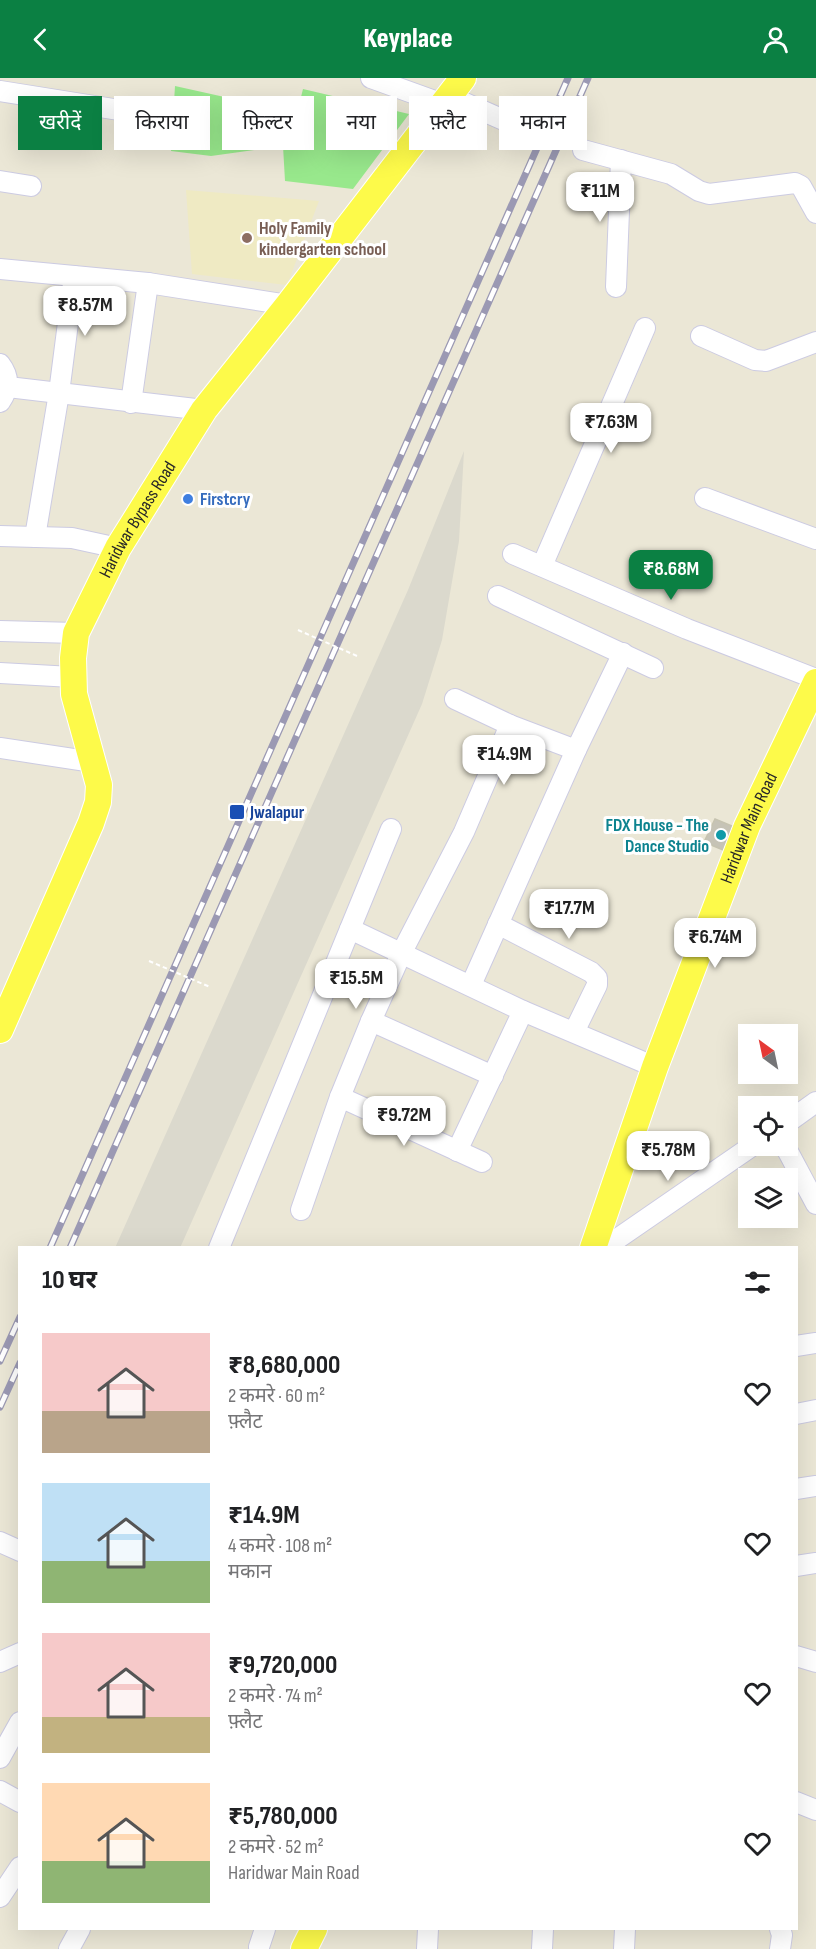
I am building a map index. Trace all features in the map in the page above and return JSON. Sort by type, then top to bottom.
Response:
[{"type":"main road","name":"Haridwar Bypass Road","points":[[0,1030],[98,802],[99,785],[74,694],[72,677],[76,633],[118,548],[204,410],[452,93]]},
{"type":"main road","name":"Haridwar Main Road","points":[[595,1246],[655,1066],[747,826],[816,680]]},
{"type":"main road","name":"Haridwar Main Road","points":[[595,1246],[624,1197],[737,893],[816,720]]},
{"type":"main road","points":[[304,1949],[314,1930]]},
{"type":"main road","points":[[318,1949],[327,1930]]},
{"type":"street","points":[[371,78],[452,93],[499,116]]},
{"type":"street","points":[[0,91],[114,109]]},
{"type":"street","points":[[583,150],[671,174],[699,191],[709,194],[795,183],[801,186],[816,213]]},
{"type":"street","points":[[616,287],[621,160]]},
{"type":"street","points":[[0,181],[31,186]]},
{"type":"street","points":[[0,269],[147,284],[288,305]]},
{"type":"street","points":[[35,537],[59,393],[74,276]]},
{"type":"street","points":[[131,403],[147,284]]},
{"type":"street","points":[[542,566],[645,328]]},
{"type":"street","points":[[701,336],[755,360],[766,361],[816,342]]},
{"type":"street","points":[[0,364],[5,371],[4,394],[59,393],[204,410]]},
{"type":"street","points":[[705,498],[816,539]]},
{"type":"street","points":[[0,536],[72,538],[118,548]]},
{"type":"street","points":[[513,554],[687,629],[816,680]]},
{"type":"street","points":[[498,596],[653,668]]},
{"type":"street","points":[[0,632],[76,633]]},
{"type":"street","points":[[471,985],[576,750],[623,653]]},
{"type":"street","points":[[0,673],[72,677]]},
{"type":"street","points":[[455,699],[510,725],[576,750]]},
{"type":"street","points":[[301,1210],[340,1097],[371,1021],[402,952],[464,832],[510,725]]},
{"type":"street","points":[[0,748],[93,762]]},
{"type":"street","points":[[220,1246],[391,830]]},
{"type":"street","points":[[498,924],[591,972],[597,978],[597,985],[574,1032]]},
{"type":"street","points":[[350,929],[523,1011],[655,1066]]},
{"type":"street","points":[[456,1151],[523,1011]]},
{"type":"street","points":[[371,1021],[493,1076]]},
{"type":"street","points":[[340,1097],[482,1162]]},
{"type":"street","points":[[798,1115],[816,1102]]},
{"type":"street","points":[[607,1246],[738,1156]]},
{"type":"street","points":[[790,1156],[816,1204]]},
{"type":"street","points":[[798,1346],[816,1343]]},
{"type":"street","points":[[798,1414],[816,1410]]},
{"type":"street","points":[[798,1489],[816,1486]]},
{"type":"street","points":[[0,1542],[18,1550]]},
{"type":"street","points":[[798,1566],[816,1563]]},
{"type":"street","points":[[0,1662],[18,1654]]},
{"type":"street","points":[[798,1657],[816,1662]]},
{"type":"street","points":[[0,1758],[18,1726]]},
{"type":"street","points":[[0,1791],[18,1801]]},
{"type":"street","points":[[798,1803],[816,1809]]},
{"type":"street","points":[[0,1897],[18,1870]]},
{"type":"street","points":[[69,1949],[79,1930]]},
{"type":"street","points":[[427,1949],[428,1930]]},
{"type":"street","points":[[542,1949],[543,1930]]},
{"type":"street","points":[[624,1949],[625,1930]]},
{"type":"street","points":[[780,1930],[783,1935],[780,1949]]},
{"type":"path","points":[[298,630],[357,656]]},
{"type":"path","points":[[149,961],[210,987]]},
{"type":"shaded area","name":"Holy Family kindergarten school","points":[[186,190],[319,201],[287,285],[192,274]]},
{"type":"shaded area","points":[[464,451],[459,541],[442,640],[422,704],[181,1246],[116,1246],[408,590]]},
{"type":"green space","points":[[175,86],[222,96],[222,150],[254,150],[211,156],[171,151],[210,150],[210,96],[174,96]]},
{"type":"green space","points":[[303,89],[333,96],[326,96],[326,150],[382,150],[353,189],[285,181],[283,150],[314,150],[314,96],[301,96]]},
{"type":"green space","points":[[397,111],[409,114],[397,130]]},
{"type":"building","name":"FDX House - The Dance Studio","points":[[715,819],[739,829],[728,852],[704,842]]},
{"type":"railway","points":[[51,1246],[568,78]]},
{"type":"railway","points":[[71,1246],[588,78]]},
{"type":"railway","points":[[0,1361],[18,1321]]},
{"type":"railway","points":[[0,1407],[18,1367]]},
{"type":"place","name":"Holy Family kindergarten school","points":[[247,238]]},
{"type":"place","name":"Firstcry","points":[[188,499]]},
{"type":"place","name":"Jwalapur","points":[[237,812]]},
{"type":"place","name":"FDX House - The Dance Studio","points":[[721,835]]}]
